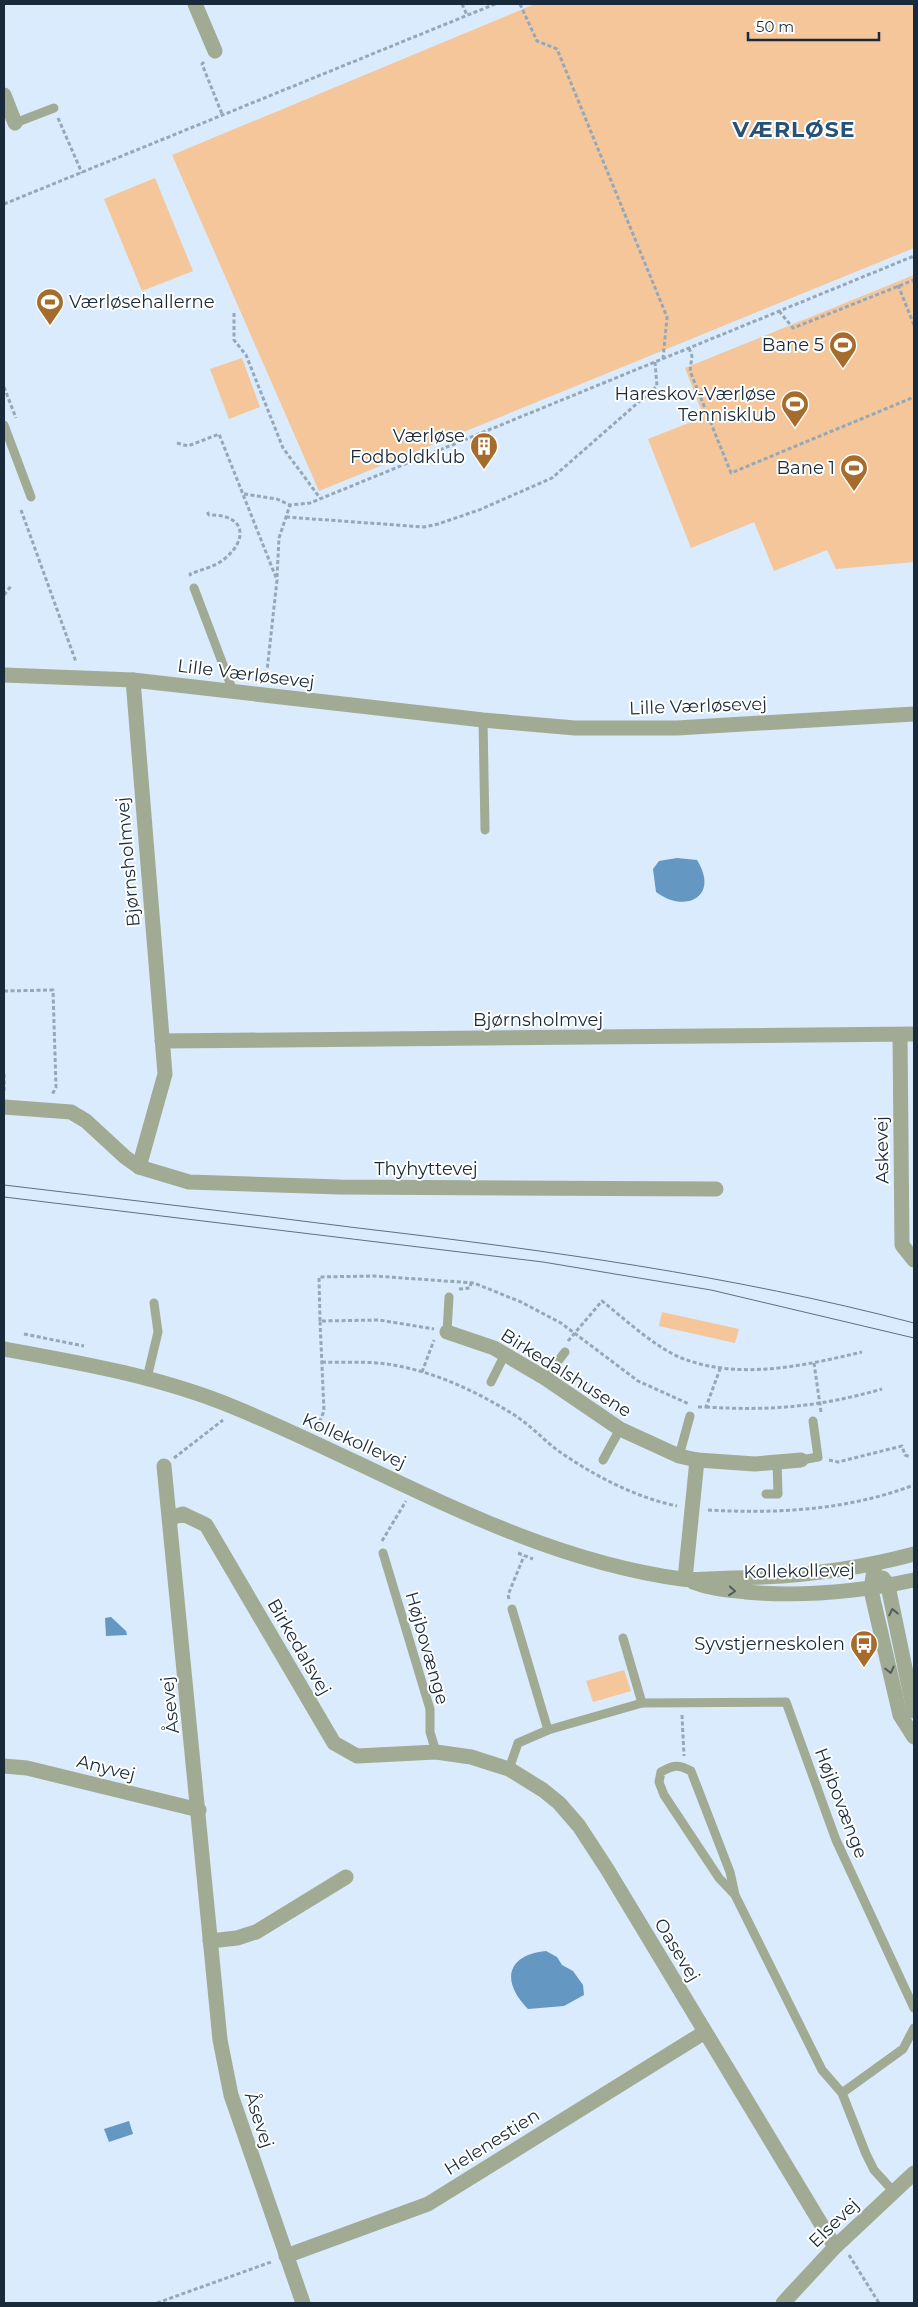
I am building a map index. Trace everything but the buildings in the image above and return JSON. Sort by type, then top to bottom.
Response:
[{"type":"street","points":[[195,4],[215,51]]},
{"type":"street","points":[[4,95],[15,123]]},
{"type":"street","name":"Lille Værløsevej","points":[[4,675],[133,680],[483,720],[575,728],[667,728],[914,714]]},
{"type":"street","name":"Bjørnsholmvej","points":[[133,680],[165,1074],[139,1166]]},
{"type":"street","name":"Bjørnsholmvej","points":[[162,1042],[907,1035]]},
{"type":"street","name":"Askevej","points":[[907,1035],[902,1246],[910,1258],[914,1260]]},
{"type":"street","name":"Thyhyttevej","points":[[4,1107],[71,1112],[86,1121],[125,1157],[139,1166],[188,1182],[350,1188],[716,1189]]},
{"type":"street","name":"Birkedalshusene","points":[[446,1332],[494,1348],[545,1378],[620,1429],[679,1456],[697,1460],[755,1464],[801,1460]]},
{"type":"street","name":"Kollekollevej","points":[[4,1349],[147,1378],[235,1408],[478,1519],[529,1539],[628,1570],[685,1579],[816,1574],[875,1564],[914,1554]]},
{"type":"street","points":[[685,1579],[697,1460]]},
{"type":"street","name":"Åsevej","points":[[164,1466],[220,2040],[231,2095],[303,2303]]},
{"type":"street","name":"Birkedalsvej","points":[[170,1518],[183,1514],[206,1525],[334,1743],[357,1756],[429,1753]]},
{"type":"street","points":[[875,1564],[888,1586],[914,1713],[914,1739]]},
{"type":"street","points":[[875,1564],[871,1588],[900,1715],[914,1739]]},
{"type":"street","name":"Kollekollevej","points":[[685,1579],[709,1589],[768,1594],[839,1593],[914,1580]]},
{"type":"street","name":"Oasevej","points":[[429,1753],[471,1757],[509,1769],[543,1790],[579,1826],[835,2248]]},
{"type":"street","name":"Anyvej","points":[[4,1766],[28,1768],[199,1810]]},
{"type":"street","points":[[210,1941],[237,1938],[256,1932],[346,1877]]},
{"type":"street","name":"Helenestien","points":[[286,2256],[428,2204],[705,2032]]},
{"type":"street","name":"Elsevej","points":[[782,2303],[835,2248],[914,2173]]},
{"type":"lane","points":[[15,123],[54,108]]},
{"type":"lane","points":[[4,425],[31,497]]},
{"type":"lane","points":[[194,588],[233,691]]},
{"type":"lane","points":[[483,720],[485,830]]},
{"type":"lane","name":"Birkedalshusene","points":[[446,1332],[449,1296]]},
{"type":"lane","points":[[147,1378],[158,1332],[154,1303]]},
{"type":"lane","points":[[545,1378],[566,1352]]},
{"type":"lane","points":[[491,1382],[505,1354]]},
{"type":"lane","points":[[679,1456],[690,1416]]},
{"type":"lane","points":[[801,1460],[818,1457],[813,1421]]},
{"type":"lane","points":[[603,1460],[620,1429]]},
{"type":"lane","points":[[766,1494],[778,1494],[777,1462]]},
{"type":"lane","name":"Højbovænge","points":[[383,1553],[430,1709],[429,1753]]},
{"type":"lane","points":[[512,1609],[548,1730]]},
{"type":"lane","points":[[623,1638],[642,1703]]},
{"type":"lane","name":"Højbovænge","points":[[509,1769],[518,1743],[548,1730],[642,1703],[786,1702],[836,1840],[914,2008]]},
{"type":"lane","points":[[735,1895],[719,1878],[664,1795],[659,1782],[661,1772],[672,1766],[681,1765],[690,1771],[730,1872],[735,1895],[822,2070],[842,2093],[874,2170],[894,2192]]},
{"type":"lane","points":[[842,2093],[903,2049],[914,2028]]},
{"type":"path","points":[[462,4],[466,15]]},
{"type":"path","points":[[4,204],[495,4]]},
{"type":"path","points":[[520,4],[537,41],[557,49],[667,316],[664,358]]},
{"type":"path","points":[[215,51],[202,64],[222,114]]},
{"type":"path","points":[[54,108],[82,173]]},
{"type":"path","points":[[244,494],[277,499],[290,505],[310,503],[914,256]]},
{"type":"path","points":[[779,311],[793,328],[914,280]]},
{"type":"path","points":[[898,285],[914,325]]},
{"type":"path","points":[[234,313],[234,340],[246,355],[283,448],[320,498]]},
{"type":"path","points":[[689,348],[692,356],[690,371],[731,473],[914,397]]},
{"type":"path","points":[[286,517],[424,527],[479,510],[552,478],[657,386],[655,362]]},
{"type":"path","points":[[4,387],[17,421],[4,425]]},
{"type":"path","points":[[177,443],[188,446],[219,434],[277,580]]},
{"type":"path","points":[[264,695],[277,580],[279,538],[290,505]]},
{"type":"path","points":[[21,510],[81,677]]},
{"type":"path","points":[[194,588],[190,574],[223,560],[238,545],[241,536],[240,528],[233,519],[223,515],[209,515],[206,510]]},
{"type":"path","points":[[4,596],[11,586]]},
{"type":"path","points":[[4,992],[53,990],[56,1087],[51,1096],[51,1110]]},
{"type":"path","points":[[311,1442],[324,1411],[319,1277],[374,1276],[474,1283],[522,1302],[575,1333],[638,1381],[696,1406],[758,1410],[802,1407],[847,1399],[882,1389]]},
{"type":"path","points":[[566,1352],[568,1341],[602,1301],[643,1334],[678,1356],[720,1369],[771,1369],[814,1364],[862,1352]]},
{"type":"path","points":[[320,1320],[379,1320],[437,1330],[422,1372]]},
{"type":"path","points":[[813,1421],[822,1410],[814,1364]]},
{"type":"path","points":[[706,1407],[720,1369]]},
{"type":"path","points":[[690,1416],[696,1406]]},
{"type":"path","points":[[164,1466],[223,1419]]},
{"type":"path","points":[[818,1457],[838,1462],[902,1446],[905,1455],[910,1457]]},
{"type":"path","points":[[383,1553],[380,1544],[406,1501]]},
{"type":"path","points":[[512,1609],[508,1595],[529,1539]]},
{"type":"path","points":[[681,1765],[686,1752],[682,1742],[682,1702]]},
{"type":"path","points":[[835,2248],[846,2250],[878,2303]]},
{"type":"path","points":[[157,2303],[286,2256]]},
{"type":"shaded area","points":[[535,4],[914,4],[914,248],[319,491],[172,155]]},
{"type":"shaded area","points":[[155,178],[193,271],[142,291],[104,199]]},
{"type":"shaded area","name":"Hareskov-Værløse Tennisklub","points":[[914,275],[914,562],[836,569],[827,550],[774,571],[754,522],[691,548],[648,439],[704,417],[685,368]]},
{"type":"shaded area","points":[[242,358],[260,407],[229,419],[210,369]]},
{"type":"shaded area","points":[[662,1312],[739,1329],[735,1343],[659,1326]]},
{"type":"shaded area","points":[[624,1670],[631,1691],[593,1702],[586,1681]]},
{"type":"water","points":[[677,858],[697,860],[703,873],[704,884],[702,892],[696,898],[688,901],[667,898],[656,892],[653,869],[659,861]]},
{"type":"water","points":[[111,1617],[126,1631],[127,1635],[106,1636],[105,1618]]},
{"type":"water","points":[[546,1951],[557,1957],[562,1965],[573,1971],[583,1985],[584,1995],[564,2006],[528,2009],[519,1999],[514,1989],[511,1980],[512,1971],[523,1958]]},
{"type":"water","points":[[129,2121],[133,2134],[109,2142],[104,2129]]},
{"type":"tram line","points":[[4,1185],[428,1236],[568,1255],[776,1291],[914,1323]]},
{"type":"tram line","points":[[4,1197],[543,1262],[711,1290],[914,1338]]},
{"type":"place","name":"Værløsehallerne","points":[[50,326]]},
{"type":"place","name":"Bane 5","points":[[843,369]]},
{"type":"place","name":"Hareskov-Værløse Tennisklub","points":[[795,428]]},
{"type":"place","name":"Værløse Fodboldklub","points":[[484,470]]},
{"type":"place","name":"Bane 1","points":[[854,492]]},
{"type":"place","name":"Syvstjerneskolen","points":[[864,1668]]},
{"type":"district","name":"VÆRLØSE","points":[[794,129]]}]
